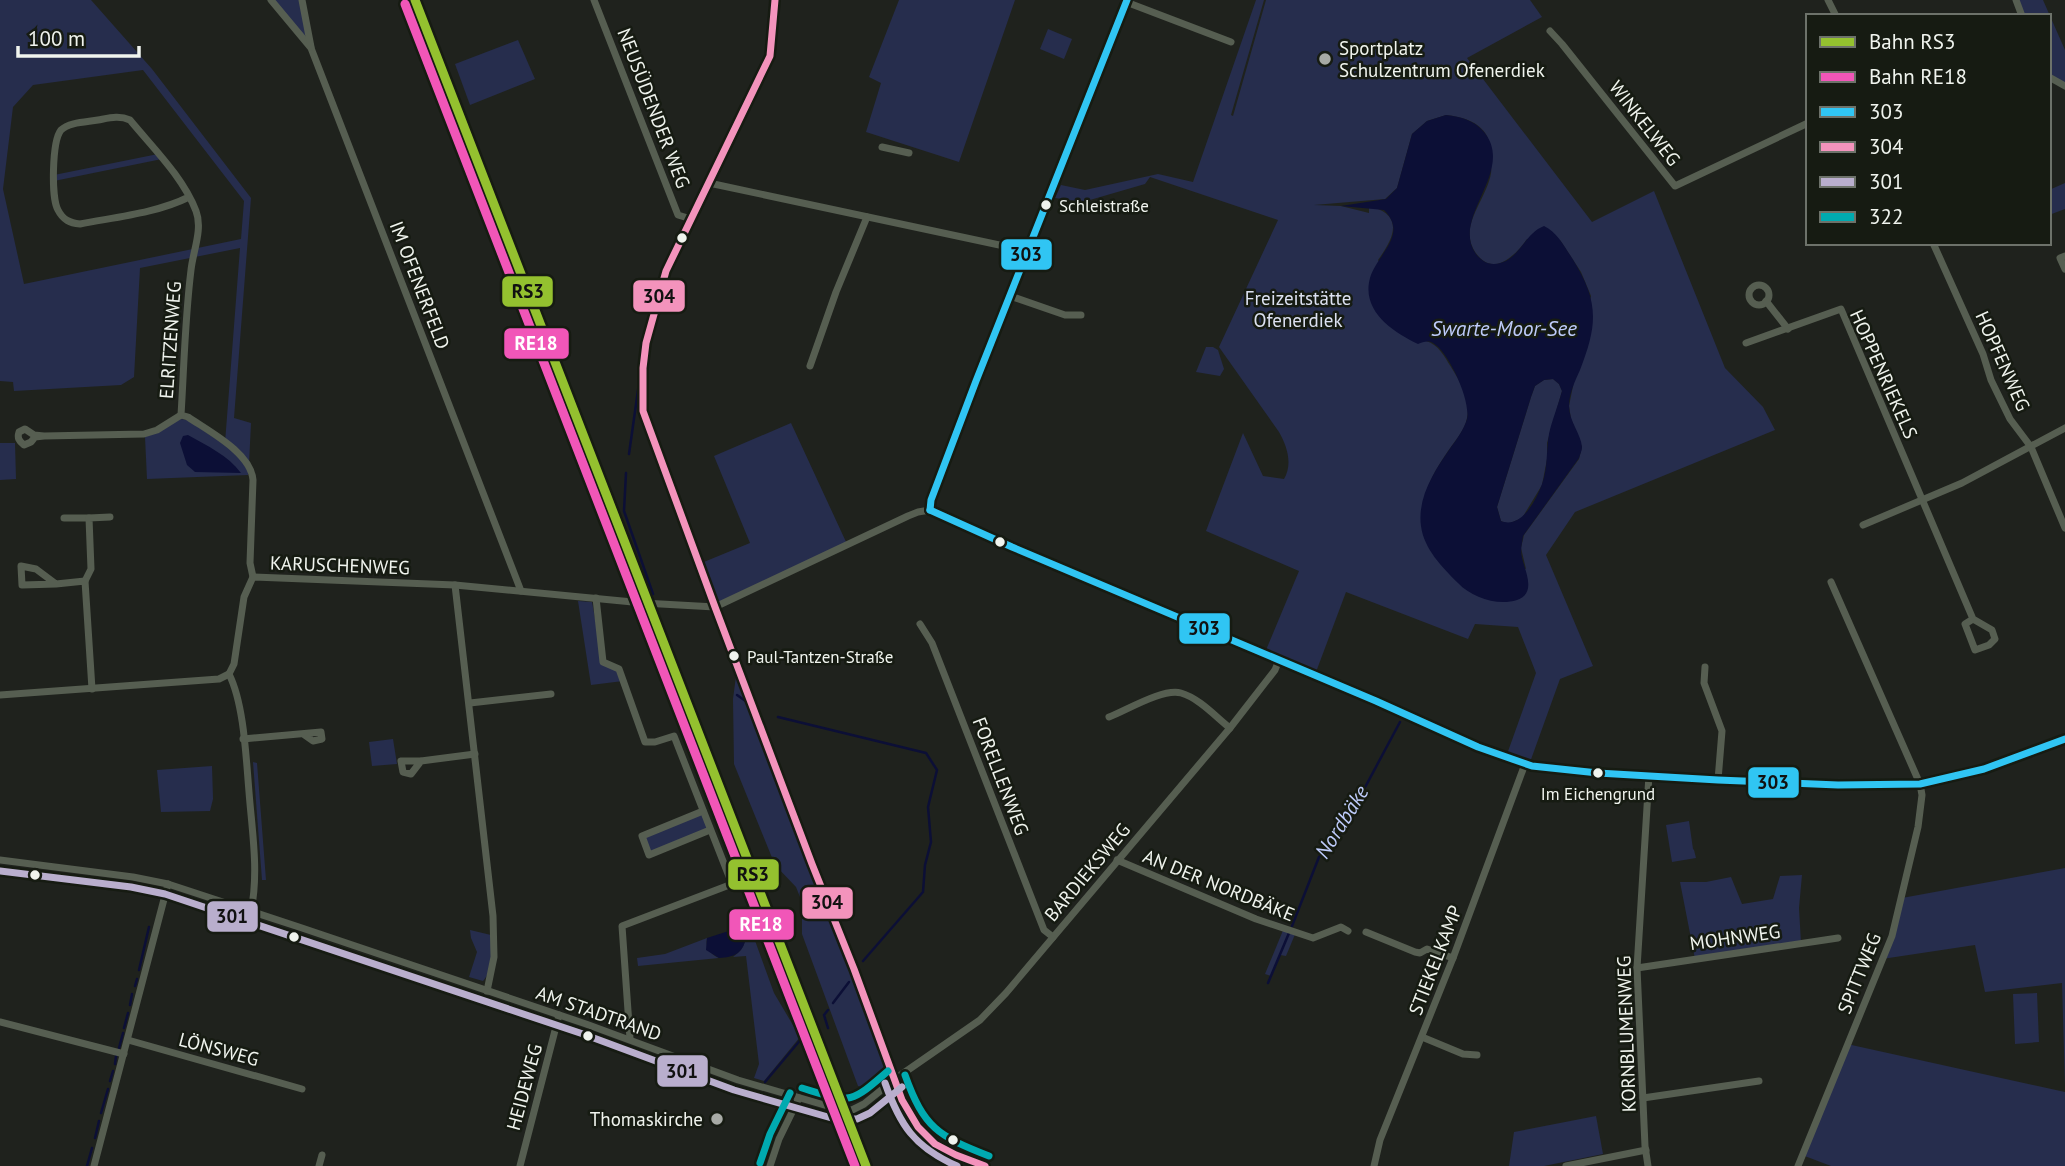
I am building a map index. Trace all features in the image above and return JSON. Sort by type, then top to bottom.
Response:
[{"type":"street","name":"IM OFENERFELD","points":[[271,0],[311,48],[521,591]]},
{"type":"street","points":[[302,0],[311,48]]},
{"type":"street","name":"NEUSÜDENDER WEG","points":[[594,0],[678,215],[691,219]]},
{"type":"street","points":[[775,0],[769,56],[666,271],[655,306],[643,368],[643,411],[902,1100],[912,1121],[927,1139],[945,1150],[985,1166]]},
{"type":"street","points":[[930,510],[941,473],[1126,1],[1231,42]]},
{"type":"street","name":"WINKELWEG","points":[[1550,31],[1675,186],[1806,124]]},
{"type":"street","name":"ELRITZENWEG","points":[[189,197],[175,204],[80,224],[71,223],[63,218],[56,203],[54,171],[58,136],[66,126],[111,117],[130,120],[158,153],[189,197],[197,212],[199,227],[191,269],[181,415],[188,417],[237,452],[251,467],[254,480],[250,563],[253,578]]},
{"type":"street","points":[[882,147],[909,153]]},
{"type":"street","points":[[709,183],[1027,253]]},
{"type":"street","points":[[810,366],[836,292],[867,217]]},
{"type":"street","name":"HOPFENWEG","points":[[1934,245],[1983,354],[1991,380],[2010,419],[2031,447],[2065,528]]},
{"type":"street","points":[[2065,256],[2060,258],[2065,269]]},
{"type":"street","points":[[1010,296],[1065,315],[1081,315]]},
{"type":"street","points":[[1766,301],[1788,329]]},
{"type":"street","name":"HOPPENRIEKELS","points":[[1746,343],[1841,309],[1922,500]]},
{"type":"street","points":[[44,436],[144,434],[157,430],[181,415]]},
{"type":"street","points":[[1863,525],[1962,483],[2065,428]]},
{"type":"street","points":[[1922,500],[1973,619],[1992,630],[1995,639],[1989,645],[1975,650],[1965,624],[1973,619]]},
{"type":"street","points":[[715,607],[908,516],[930,510],[1424,724],[1525,764],[1570,771],[1718,780],[1838,785],[1920,784],[1984,769],[2065,738]]},
{"type":"street","points":[[64,518],[110,517]]},
{"type":"street","points":[[89,518],[92,569],[85,581],[92,689]]},
{"type":"street","points":[[56,584],[36,569],[20,566],[22,585],[56,584],[85,581]]},
{"type":"street","name":"KARUSCHENWEG","points":[[229,674],[234,664],[244,597],[253,578],[455,585],[715,607]]},
{"type":"street","points":[[1831,582],[1920,784]]},
{"type":"street","points":[[455,585],[494,934],[494,957],[487,991]]},
{"type":"street","points":[[596,598],[603,663],[619,670],[645,742],[674,736],[732,884],[622,926],[630,1040]]},
{"type":"street","name":"FORELLENWEG","points":[[920,624],[932,643],[1044,930],[1053,937]]},
{"type":"street","name":"BARDIEKSWEG","points":[[895,1079],[980,1020],[1006,993],[1230,728],[1275,670],[1279,660]]},
{"type":"street","points":[[1704,667],[1704,683],[1722,731],[1718,780]]},
{"type":"street","points":[[0,695],[219,679],[229,674],[236,688],[243,739],[255,869],[251,911]]},
{"type":"street","points":[[1110,718],[1163,694],[1180,693],[1195,700],[1230,728]]},
{"type":"street","points":[[470,703],[551,694]]},
{"type":"street","points":[[243,739],[303,734]]},
{"type":"street","points":[[421,761],[475,754]]},
{"type":"street","name":"STIEKELKAMP","points":[[1374,1166],[1380,1140],[1453,958],[1525,764]]},
{"type":"street","name":"KORNBLUMENWEG","points":[[1648,1166],[1637,968],[1649,775]]},
{"type":"street","name":"SPITTWEG","points":[[1798,1166],[1892,936],[1918,827],[1922,795],[1920,784]]},
{"type":"street","points":[[703,811],[642,836],[649,855],[710,830]]},
{"type":"street","name":"AM STADTRAND","points":[[0,860],[167,884],[559,1015],[708,1070],[838,1109],[852,1110],[864,1104],[895,1079]]},
{"type":"street","name":"AN DER NORDBÄKE","points":[[1117,860],[1256,919],[1313,939],[1341,927],[1348,931]]},
{"type":"street","points":[[94,1166],[167,884]]},
{"type":"street","points":[[1366,932],[1415,952],[1420,953],[1427,948],[1453,958]]},
{"type":"street","name":"MOHNWEG","points":[[1637,968],[1838,938]]},
{"type":"street","name":"HEIDEWEG","points":[[520,1166],[559,1015]]},
{"type":"street","points":[[0,1022],[124,1054]]},
{"type":"street","points":[[1422,1037],[1463,1054],[1477,1055]]},
{"type":"street","name":"LÖNSWEG","points":[[128,1040],[302,1089]]},
{"type":"street","points":[[1643,1098],[1759,1081]]},
{"type":"street","points":[[770,1166],[779,1139],[799,1098]]},
{"type":"street","points":[[1566,1166],[1646,1150]]},
{"type":"street","points":[[320,1166],[322,1155]]},
{"type":"green space","points":[[0,0],[91,0],[152,69],[251,198],[234,418],[251,423],[249,464],[225,443],[240,248],[140,268],[134,377],[121,385],[14,391],[13,382],[0,381]],"holes":[[[143,70],[244,201],[241,239],[24,284],[3,189],[13,107],[33,85]]]},
{"type":"green space","points":[[271,0],[302,0],[311,48]]},
{"type":"green space","points":[[899,0],[1015,0],[959,162],[866,132],[881,83],[869,77]]},
{"type":"green space","name":"Freizeitstätte Ofenerdiek","points":[[1256,0],[1264,0],[1231,115],[1233,116],[1266,0],[1530,0],[1542,17],[1467,58],[1592,222],[1654,191],[1725,368],[1763,407],[1775,430],[1575,512],[1546,555],[1593,666],[1560,679],[1529,765],[1506,757],[1536,673],[1518,627],[1475,624],[1468,639],[1346,592],[1316,672],[1266,650],[1299,571],[1206,531],[1243,433],[1263,476],[1284,479],[1287,473],[1286,449],[1279,432],[1219,347],[1278,220],[1150,177],[1145,184],[1083,202],[1055,198],[1061,185],[1085,190],[1158,174],[1193,182]],"holes":[[[1446,115],[1475,123],[1484,131],[1489,141],[1491,173],[1470,231],[1471,244],[1476,254],[1486,263],[1500,263],[1512,256],[1527,239],[1560,240],[1581,272],[1591,296],[1569,406],[1582,447],[1579,459],[1524,535],[1521,548],[1526,569],[1421,526],[1428,487],[1466,422],[1468,412],[1464,391],[1441,351],[1426,341],[1378,260],[1392,236],[1392,221],[1388,215],[1369,206],[1369,213],[1341,206],[1314,205],[1385,199],[1397,188],[1412,134],[1427,121]]]},
{"type":"green space","points":[[2016,0],[2043,0],[2049,14],[2022,14]]},
{"type":"green space","points":[[2051,18],[2065,50],[2065,86],[2051,78]]},
{"type":"green space","points":[[1048,29],[1072,39],[1064,59],[1040,49]]},
{"type":"green space","points":[[518,40],[535,79],[470,105],[455,64]]},
{"type":"green space","points":[[158,154],[162,159],[54,181],[54,175]]},
{"type":"green space","points":[[2065,183],[2065,209],[2051,214],[2051,189]]},
{"type":"green space","points":[[1206,347],[1218,350],[1224,369],[1220,376],[1196,372]]},
{"type":"green space","points":[[1553,379],[1562,391],[1547,443],[1542,485],[1522,518],[1508,524],[1501,521],[1497,507],[1531,397],[1535,386],[1544,380]]},
{"type":"green space","points":[[181,419],[188,420],[235,452],[248,470],[248,475],[147,479],[145,437]]},
{"type":"green space","points":[[791,423],[847,544],[715,607],[699,564],[750,543],[714,456]]},
{"type":"green space","points":[[0,443],[15,443],[16,479],[0,480]]},
{"type":"green space","points":[[578,601],[592,602],[603,662],[619,669],[623,681],[591,685]]},
{"type":"green space","points":[[736,676],[892,1069],[869,1089],[858,1086],[802,934],[802,902],[796,887],[775,865],[734,764],[733,699]]},
{"type":"green space","points":[[393,739],[397,764],[372,766],[369,742]]},
{"type":"green space","points":[[253,762],[257,763],[266,880],[262,880]]},
{"type":"green space","points":[[212,766],[213,799],[210,811],[161,812],[157,770]]},
{"type":"green space","points":[[703,811],[710,830],[649,855],[642,836]]},
{"type":"green space","points":[[1689,821],[1696,858],[1672,862],[1666,825]]},
{"type":"green space","points":[[2065,868],[2065,1086],[2062,983],[1985,992],[1975,945],[1882,959],[1902,898]]},
{"type":"green space","points":[[1802,875],[1799,908],[1801,943],[1695,959],[1680,882],[1706,882],[1731,877],[1742,904],[1773,899],[1780,876]]},
{"type":"green space","points":[[749,924],[774,993],[800,1037],[764,1081],[754,1078],[759,1064],[746,956],[733,957],[742,948],[746,937],[738,928]]},
{"type":"green space","points":[[1284,928],[1296,932],[1286,956],[1280,955],[1271,976],[1265,974]]},
{"type":"green space","points":[[470,930],[491,935],[490,965],[483,981],[469,977],[477,952]]},
{"type":"green space","points":[[707,938],[709,950],[719,958],[638,966],[637,958],[665,954]]},
{"type":"green space","points":[[2037,993],[2039,1042],[2015,1044],[2013,994]]},
{"type":"green space","points":[[1847,1044],[2065,1092],[2065,1166],[1831,1166],[1802,1155]]},
{"type":"green space","points":[[1596,1116],[1603,1154],[1544,1166],[1509,1166],[1514,1132]]},
{"type":"water","name":"Swarte-Moor-See","points":[[1446,115],[1467,120],[1484,132],[1492,147],[1493,162],[1489,178],[1471,225],[1470,240],[1476,254],[1489,263],[1502,262],[1515,254],[1531,235],[1544,226],[1556,236],[1572,258],[1591,300],[1593,313],[1590,339],[1569,401],[1570,412],[1581,442],[1581,451],[1579,458],[1523,536],[1521,555],[1528,587],[1523,597],[1510,602],[1494,601],[1470,593],[1440,564],[1426,542],[1420,515],[1425,494],[1433,474],[1464,426],[1467,419],[1466,401],[1452,366],[1439,348],[1429,342],[1418,344],[1389,327],[1370,301],[1370,278],[1392,236],[1391,219],[1384,210],[1341,206],[1386,199],[1397,188],[1412,134],[1427,121]],"holes":[[[1553,379],[1562,391],[1549,434],[1544,478],[1539,491],[1532,505],[1521,517],[1515,521],[1501,521],[1497,507],[1535,386],[1544,380]]]},
{"type":"water","points":[[188,435],[224,456],[241,473],[195,472],[187,465],[180,443],[183,436]]},
{"type":"water","points":[[738,928],[746,937],[737,954],[719,958],[706,950],[707,938]]},
{"type":"waterway","points":[[629,454],[640,376]]},
{"type":"waterway","points":[[626,473],[624,511],[653,594]]},
{"type":"waterway","points":[[737,695],[747,702]]},
{"type":"waterway","points":[[778,717],[926,753],[937,770],[928,807],[931,842],[925,865],[923,892],[863,961]]},
{"type":"waterway","name":"Nordbäke","points":[[1292,926],[1319,857],[1339,836],[1400,722]]},
{"type":"waterway","points":[[139,970],[149,927]]},
{"type":"waterway","name":"Nordbäke","points":[[1268,983],[1289,933]]},
{"type":"waterway","points":[[135,986],[137,979]]},
{"type":"waterway","points":[[833,1003],[849,982]]},
{"type":"waterway","points":[[130,1005],[132,994]]},
{"type":"waterway","points":[[828,1010],[824,1015],[828,1028]]},
{"type":"waterway","points":[[124,1028],[128,1013]]},
{"type":"waterway","points":[[119,1048],[123,1033]]},
{"type":"waterway","points":[[765,1082],[802,1038]]},
{"type":"waterway","points":[[115,1064],[116,1056]]},
{"type":"waterway","points":[[110,1081],[113,1071]]},
{"type":"waterway","points":[[101,1113],[108,1089]]},
{"type":"waterway","points":[[95,1138],[99,1121]]},
{"type":"waterway","points":[[87,1166],[92,1148]]},
{"type":"rail line","name":"RS3","points":[[415,0],[866,1166]]},
{"type":"rail line","name":"RE18","points":[[405,4],[855,1166]]},
{"type":"transit line","name":"304","points":[[775,0],[770,56],[666,271],[646,343],[643,411],[902,1100],[918,1127],[935,1144],[985,1166]]},
{"type":"transit line","name":"303","points":[[930,510],[931,500],[976,381],[1127,0]]},
{"type":"transit line","name":"303","points":[[930,510],[1478,747],[1532,766],[1718,780],[1838,785],[1920,784],[1984,769],[2065,739]]},
{"type":"transit line","name":"301","points":[[0,871],[131,887],[165,894],[583,1034],[734,1090],[835,1119],[857,1119],[870,1113],[902,1087]]},
{"type":"transit line","name":"322","points":[[802,1088],[849,1098],[865,1090],[888,1071]]},
{"type":"transit line","name":"322","points":[[905,1075],[919,1107],[935,1128],[945,1136],[989,1156]]},
{"type":"transit line","name":"301","points":[[885,1083],[903,1123],[911,1133],[930,1151],[957,1166]]},
{"type":"transit line","name":"322","points":[[760,1163],[770,1134],[790,1093]]},
{"type":"place","name":"Sportplatz Schulzentrum Ofenerdiek","points":[[1325,59]]},
{"type":"place","name":"Schleistraße","points":[[1046,205]]},
{"type":"place","name":"Paul-Tantzen-Straße","points":[[734,656]]},
{"type":"place","name":"Im Eichengrund","points":[[1598,773]]},
{"type":"place","name":"Thomaskirche","points":[[717,1119]]}]
